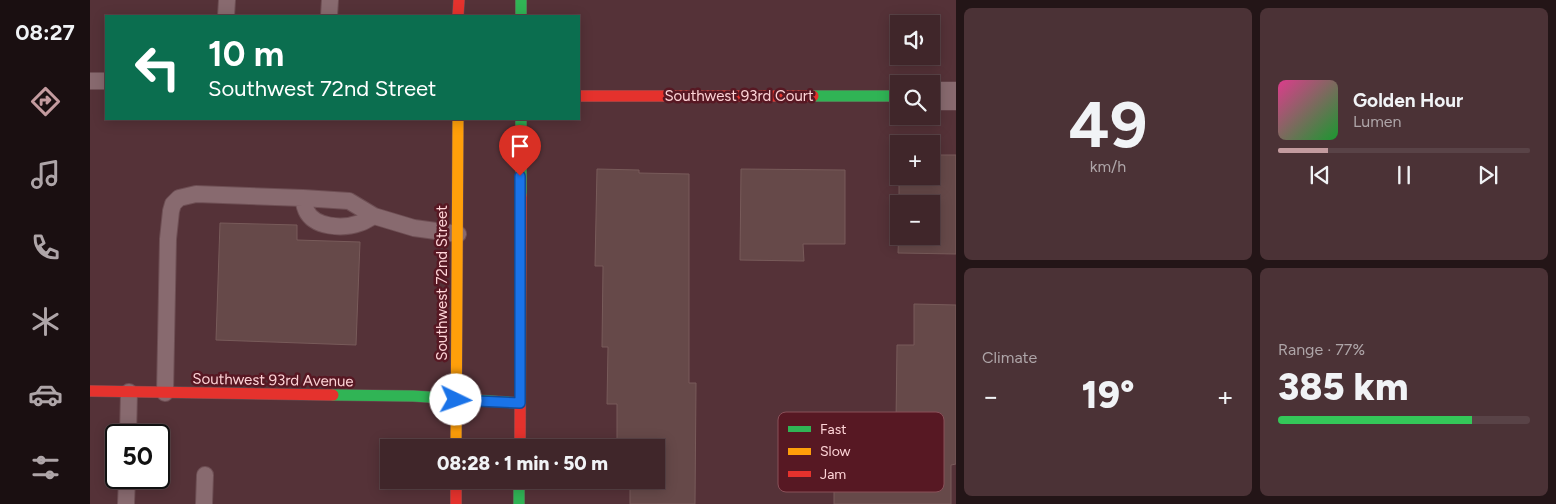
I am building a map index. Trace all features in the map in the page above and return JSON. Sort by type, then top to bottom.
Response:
[{"type":"main road","points":[[458,0],[458,15]]},
{"type":"main road","points":[[521,15],[522,0]]},
{"type":"main road","name":"Southwest 93rd Court","points":[[580,96],[890,96]]},
{"type":"main road","name":"Southwest 72nd Street","points":[[456,439],[458,120]]},
{"type":"main road","points":[[520,439],[521,120]]},
{"type":"main road","name":"Southwest 93rd Avenue","points":[[90,391],[165,394],[413,396],[520,403]]},
{"type":"main road","points":[[456,489],[456,504]]},
{"type":"main road","points":[[519,504],[520,489]]},
{"type":"street","points":[[940,96],[956,96]]},
{"type":"lane","points":[[226,0],[226,15]]},
{"type":"lane","points":[[329,15],[330,0]]},
{"type":"lane","points":[[90,81],[105,81]]},
{"type":"lane","points":[[165,394],[168,239],[173,204],[179,198],[196,194],[349,201],[374,216],[414,228],[458,234]]},
{"type":"lane","points":[[303,198],[306,210],[314,220],[322,224],[332,226],[359,223],[374,216]]},
{"type":"lane","points":[[128,424],[129,392]]},
{"type":"lane","points":[[204,504],[205,475]]},
{"type":"lane","points":[[126,504],[127,489]]},
{"type":"building","points":[[940,155],[956,155],[956,254],[898,253],[898,245],[940,245],[940,195],[899,195],[899,185],[940,185]]},
{"type":"building","points":[[597,169],[639,170],[639,173],[689,174],[689,383],[696,383],[695,504],[630,504],[630,489],[665,489],[665,439],[617,439],[617,404],[607,404],[608,347],[602,347],[603,266],[595,266]]},
{"type":"building","points":[[741,169],[845,170],[845,244],[803,244],[804,261],[740,260]]},
{"type":"building","points":[[220,223],[297,225],[297,240],[360,242],[356,345],[216,340]]},
{"type":"building","points":[[914,304],[956,305],[956,464],[951,465],[951,504],[834,504],[834,492],[944,492],[944,412],[896,412],[897,345],[914,345]]},
{"type":"traffic: fast","points":[[521,0],[521,15]]},
{"type":"traffic: fast","points":[[813,96],[890,96]]},
{"type":"traffic: fast","points":[[521,120],[521,195]]},
{"type":"traffic: fast","points":[[333,395],[413,396],[520,403]]},
{"type":"traffic: fast","points":[[519,489],[519,504]]},
{"type":"traffic: slow","points":[[456,439],[458,120]]},
{"type":"traffic: jam","points":[[458,15],[459,0]]},
{"type":"traffic: jam","points":[[580,96],[813,96]]},
{"type":"traffic: jam","points":[[520,439],[521,195]]},
{"type":"traffic: jam","points":[[90,391],[333,395]]},
{"type":"traffic: jam","points":[[456,489],[456,504]]},
{"type":"route","points":[[456,400],[520,403],[520,176]]}]
